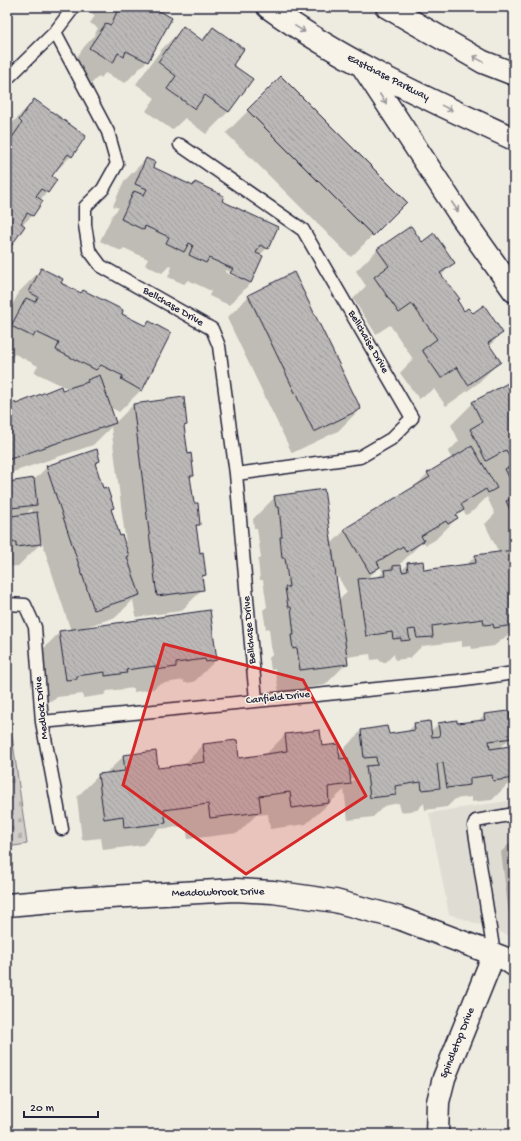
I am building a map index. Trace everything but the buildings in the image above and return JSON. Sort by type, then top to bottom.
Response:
[{"type":"street","name":"Eastchase Parkway","points":[[268,7],[288,22],[362,66],[514,139]]},
{"type":"street","points":[[387,7],[483,62],[514,74]]},
{"type":"street","points":[[362,66],[458,212],[514,291]]},
{"type":"street","name":"Meadowbrook Drive","points":[[7,905],[75,899],[235,890],[273,892],[335,901],[399,918],[494,954],[514,965]]},
{"type":"street","name":"Spindletop Drive","points":[[437,1134],[438,1102],[444,1078],[494,954]]},
{"type":"lane","points":[[7,79],[55,32],[74,7]]},
{"type":"lane","name":"Bellchase Drive","points":[[55,32],[108,132],[117,164],[103,189],[85,207],[85,225],[89,250],[101,266],[212,329],[218,346],[236,474],[256,700]]},
{"type":"lane","name":"Bellchaise Drive","points":[[180,145],[304,230],[412,418],[391,439],[360,457],[236,474]]},
{"type":"lane","name":"Medlock Drive","points":[[7,604],[25,606],[35,627],[42,722],[62,829]]},
{"type":"lane","name":"Canfield Drive","points":[[42,722],[514,673]]},
{"type":"lane","points":[[494,954],[474,826],[476,821],[482,819],[514,814]]},
{"type":"highlighted area","points":[[164,644],[303,680],[366,796],[246,874],[123,785]]},
{"type":"shaded area","points":[[514,800],[514,937],[449,914],[429,813]]},
{"type":"green space","points":[[7,714],[9,714],[27,844],[7,847]]}]
